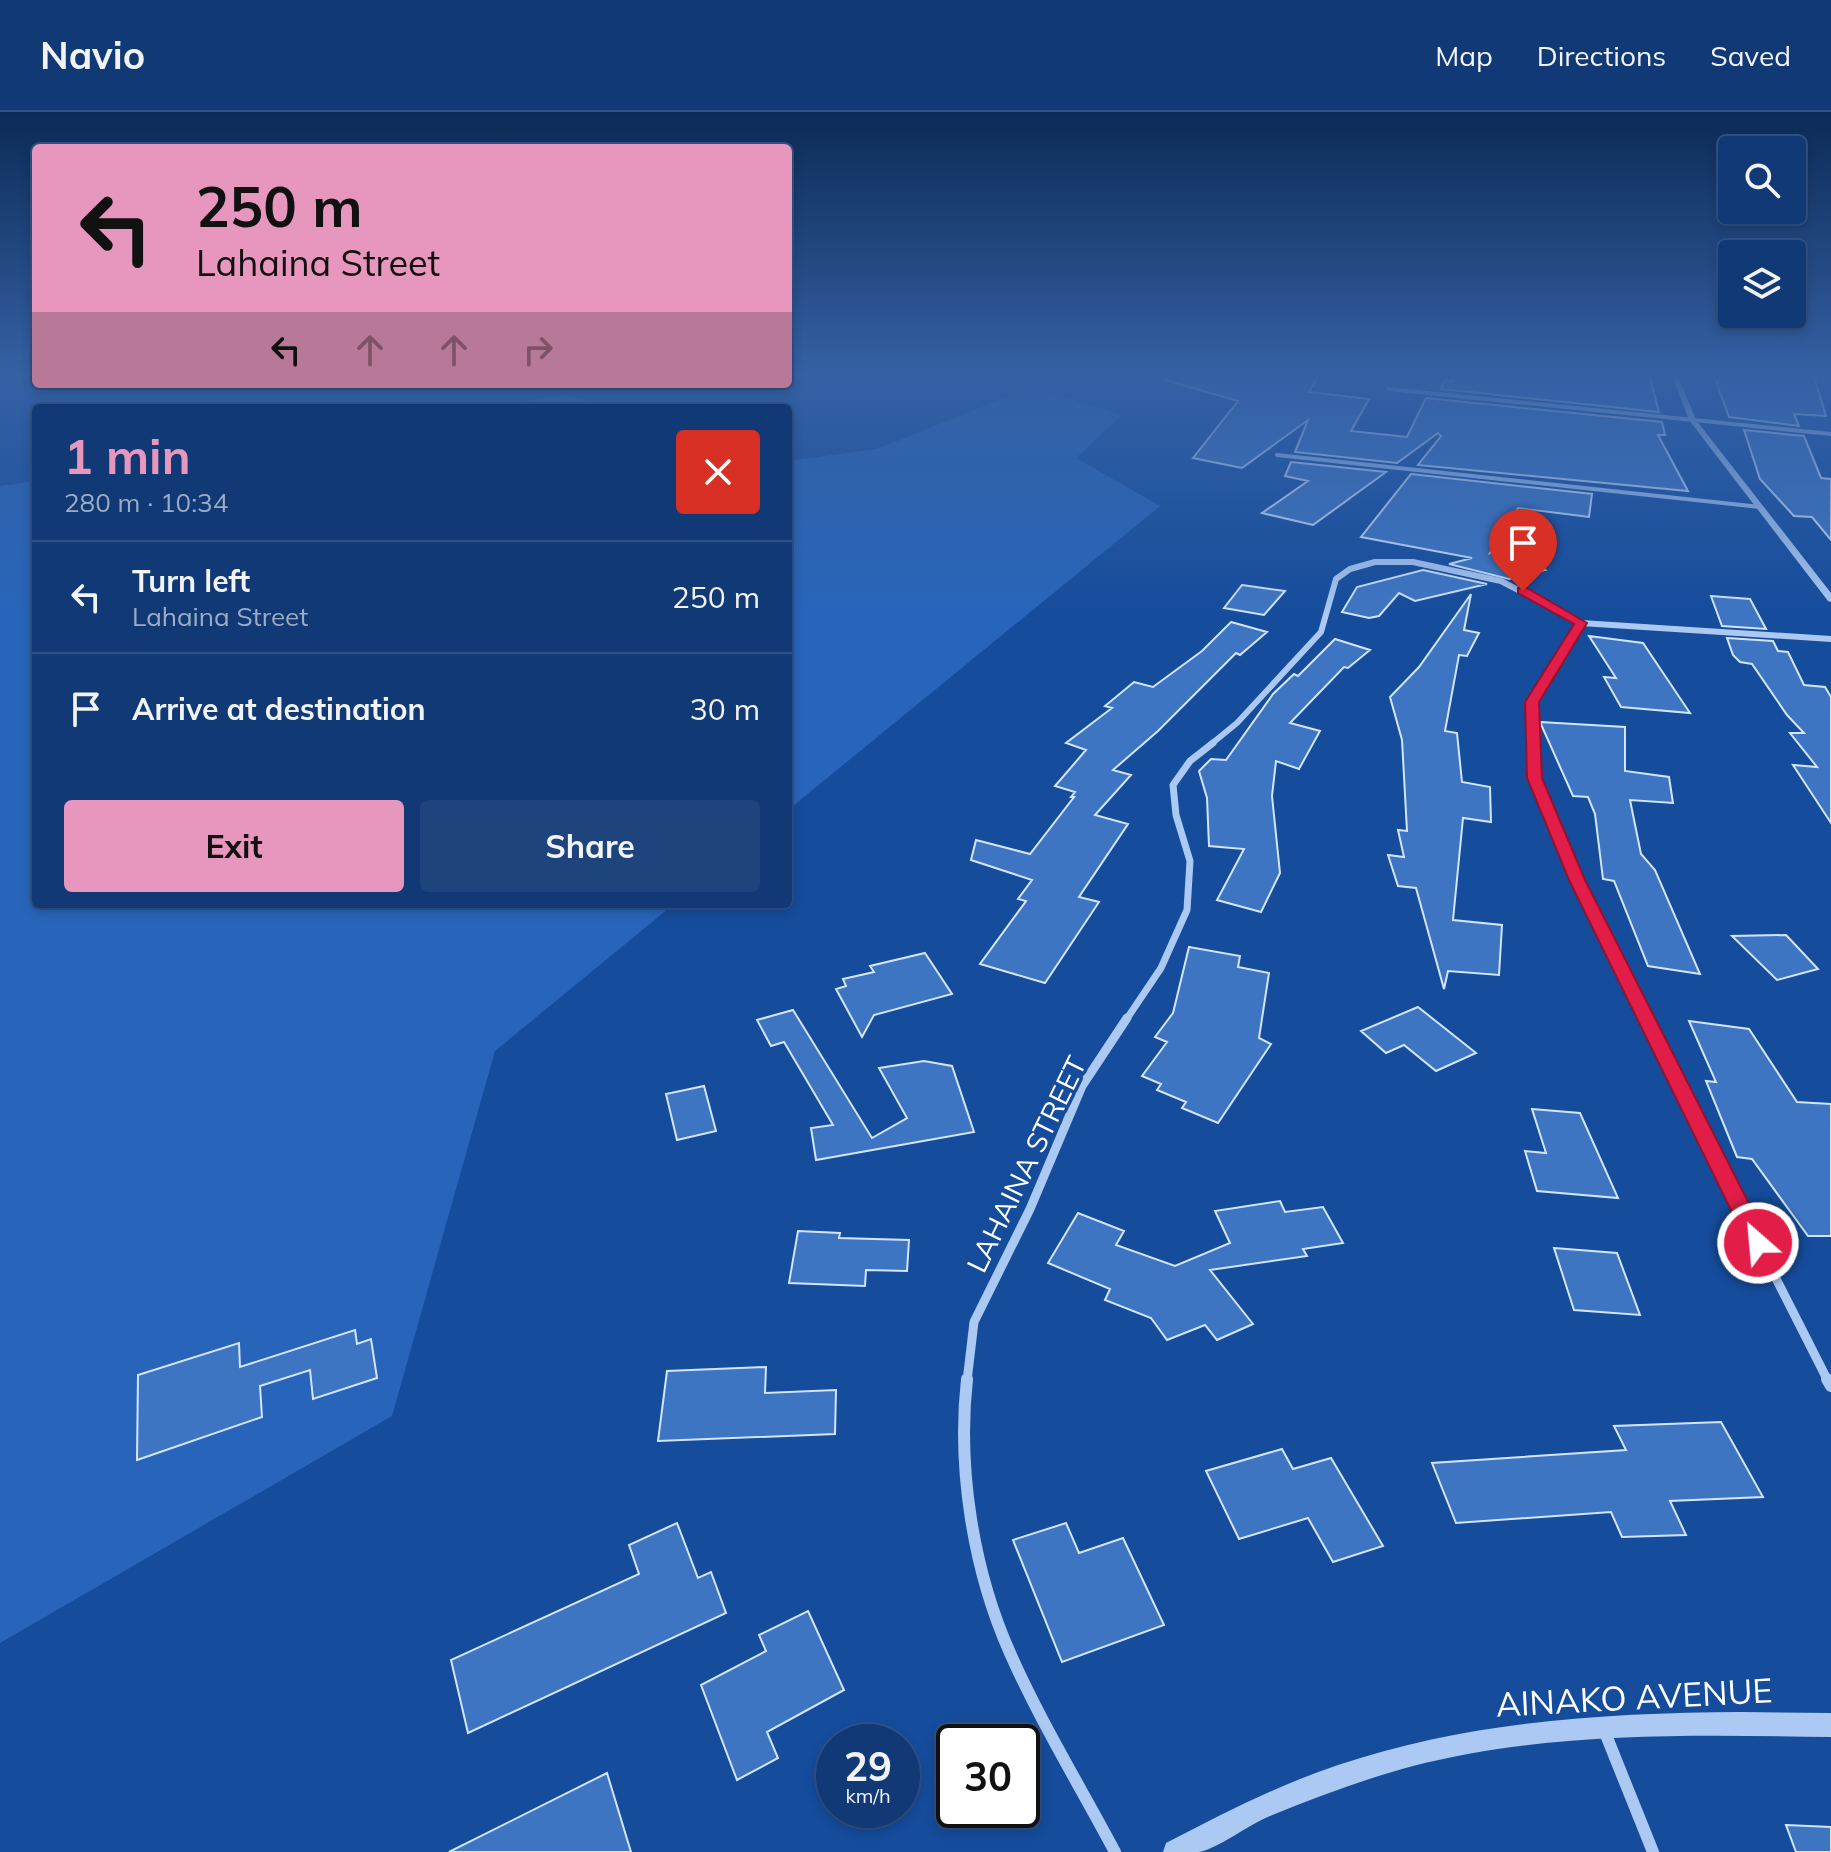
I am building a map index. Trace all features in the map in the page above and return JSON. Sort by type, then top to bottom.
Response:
[{"type":"street","points":[[1719,454],[1831,599]]},
{"type":"street","points":[[1277,455],[1760,507]]},
{"type":"street","name":"LAHAINA STREET","points":[[1115,1852],[1009,1651],[971,1532],[963,1417],[974,1322],[1030,1209],[1082,1086],[1161,968],[1187,910],[1190,861],[1176,815],[1173,785],[1190,761],[1237,723],[1321,632],[1336,579],[1350,569],[1375,562],[1413,562],[1454,568],[1501,581],[1581,623],[1831,639]]},
{"type":"street","points":[[1581,623],[1532,702],[1535,778],[1577,880],[1679,1090],[1831,1386]]},
{"type":"street","name":"AINAKO AVENUE","points":[[1175,1852],[1306,1786],[1381,1760],[1483,1737],[1602,1725],[1687,1722],[1831,1725]]},
{"type":"street","points":[[1602,1725],[1653,1852]]},
{"type":"shaded area","points":[[838,454],[1080,454],[1076,458],[1160,506],[792,807],[792,460]]},
{"type":"shaded area","points":[[32,482],[32,908],[669,908],[495,1051],[392,1416],[0,1643],[0,486]]},
{"type":"building","points":[[1196,454],[1261,454],[1242,468],[1193,458]]},
{"type":"building","points":[[1315,454],[1409,454],[1397,463]]},
{"type":"building","points":[[1427,454],[1668,454],[1688,491],[1418,465]]},
{"type":"building","points":[[1752,454],[1811,454],[1821,478],[1831,479],[1831,540],[1812,517],[1794,516],[1760,479]]},
{"type":"building","points":[[1291,462],[1386,472],[1313,525],[1262,513],[1308,481],[1285,476]]},
{"type":"building","points":[[1411,474],[1592,494],[1589,517],[1518,508],[1490,553],[1503,549],[1545,570],[1509,579],[1449,564],[1472,558],[1361,537]]},
{"type":"building","points":[[1423,570],[1487,584],[1415,601],[1399,593],[1379,616],[1369,618],[1342,612],[1357,587]]},
{"type":"building","points":[[1242,585],[1285,591],[1264,615],[1224,608]]},
{"type":"building","points":[[1471,594],[1464,630],[1479,633],[1467,656],[1459,655],[1445,731],[1457,733],[1462,782],[1490,787],[1491,822],[1463,818],[1453,920],[1502,925],[1499,975],[1448,971],[1444,989],[1416,888],[1398,886],[1388,855],[1404,857],[1398,830],[1407,831],[1402,740],[1390,697],[1419,667]]},
{"type":"building","points":[[1711,596],[1750,599],[1766,629],[1722,626]]},
{"type":"building","points":[[1231,622],[1267,632],[1240,655],[1236,653],[1158,731],[1113,770],[1131,775],[1095,815],[1128,824],[1079,897],[1099,902],[1045,983],[980,964],[1026,901],[1018,899],[1032,880],[971,860],[976,840],[1030,854],[1074,797],[1071,797],[1075,792],[1055,786],[1086,750],[1066,743],[1112,708],[1105,706],[1134,682],[1153,687],[1202,651]]},
{"type":"building","points":[[1589,636],[1643,643],[1690,713],[1621,707],[1604,677],[1616,678]]},
{"type":"building","points":[[1727,638],[1773,641],[1778,651],[1788,652],[1804,685],[1825,687],[1831,697],[1831,823],[1793,765],[1817,767],[1790,733],[1804,733],[1787,715],[1752,664],[1740,662],[1733,655]]},
{"type":"building","points":[[1335,639],[1370,650],[1348,668],[1344,667],[1290,723],[1320,731],[1299,769],[1276,761],[1272,796],[1280,873],[1261,912],[1217,900],[1244,849],[1209,846],[1207,798],[1199,771],[1211,759],[1226,760],[1273,694],[1294,674],[1298,676]]},
{"type":"building","points":[[1540,722],[1625,727],[1625,771],[1669,777],[1673,803],[1630,800],[1641,854],[1655,870],[1700,974],[1648,966],[1614,881],[1603,879],[1595,814],[1588,797],[1573,796]]},
{"type":"building","points":[[1786,935],[1818,969],[1777,980],[1732,936]]},
{"type":"building","points":[[1189,947],[1240,956],[1238,967],[1269,973],[1259,1038],[1271,1044],[1218,1123],[1182,1108],[1186,1102],[1157,1090],[1161,1084],[1142,1076],[1167,1042],[1155,1037],[1173,1013]]},
{"type":"building","points":[[925,953],[952,994],[874,1015],[862,1037],[836,989],[846,986],[843,979],[874,972],[870,966]]},
{"type":"building","points":[[1418,1007],[1476,1053],[1436,1071],[1404,1045],[1386,1053],[1361,1031]]},
{"type":"building","points":[[793,1010],[872,1138],[907,1118],[879,1068],[924,1061],[952,1066],[974,1132],[816,1160],[811,1128],[833,1125],[784,1042],[771,1046],[757,1020]]},
{"type":"building","points":[[1689,1021],[1749,1029],[1797,1102],[1831,1104],[1831,1236],[1808,1236],[1752,1159],[1737,1157],[1706,1081],[1716,1082]]},
{"type":"building","points":[[704,1086],[716,1131],[677,1140],[666,1094]]},
{"type":"building","points":[[1532,1109],[1580,1113],[1618,1198],[1537,1191],[1525,1151],[1546,1153]]},
{"type":"building","points":[[1280,1201],[1285,1212],[1323,1207],[1343,1243],[1303,1249],[1307,1256],[1210,1270],[1253,1324],[1217,1340],[1205,1325],[1167,1340],[1151,1318],[1105,1300],[1110,1289],[1048,1263],[1078,1213],[1124,1231],[1116,1245],[1175,1266],[1230,1243],[1215,1211]]},
{"type":"building","points":[[798,1231],[840,1233],[839,1238],[909,1240],[907,1271],[866,1270],[865,1286],[789,1283]]},
{"type":"building","points":[[1554,1248],[1617,1253],[1640,1315],[1574,1310]]},
{"type":"building","points":[[355,1330],[357,1344],[371,1339],[377,1378],[313,1399],[310,1370],[260,1386],[262,1417],[137,1460],[138,1375],[239,1343],[240,1367]]},
{"type":"building","points":[[766,1367],[765,1393],[836,1390],[835,1434],[658,1441],[667,1371]]},
{"type":"building","points":[[1721,1422],[1763,1497],[1670,1501],[1686,1535],[1622,1537],[1611,1512],[1456,1523],[1432,1463],[1626,1450],[1614,1426]]},
{"type":"building","points":[[1282,1449],[1293,1469],[1331,1458],[1383,1546],[1333,1562],[1308,1518],[1239,1539],[1206,1471]]},
{"type":"building","points":[[677,1523],[698,1578],[711,1572],[726,1613],[468,1733],[451,1660],[639,1574],[629,1545]]},
{"type":"building","points":[[1066,1523],[1079,1553],[1123,1538],[1164,1625],[1062,1662],[1013,1540]]},
{"type":"building","points":[[808,1611],[844,1690],[767,1732],[778,1758],[737,1780],[701,1685],[766,1651],[759,1635]]},
{"type":"building","points":[[607,1773],[631,1852],[449,1852]]},
{"type":"building","points":[[1786,1825],[1831,1827],[1831,1852],[1796,1852]]},
{"type":"route","points":[[1523,591],[1581,623],[1532,702],[1535,778],[1577,880],[1679,1090],[1758,1243]]}]
